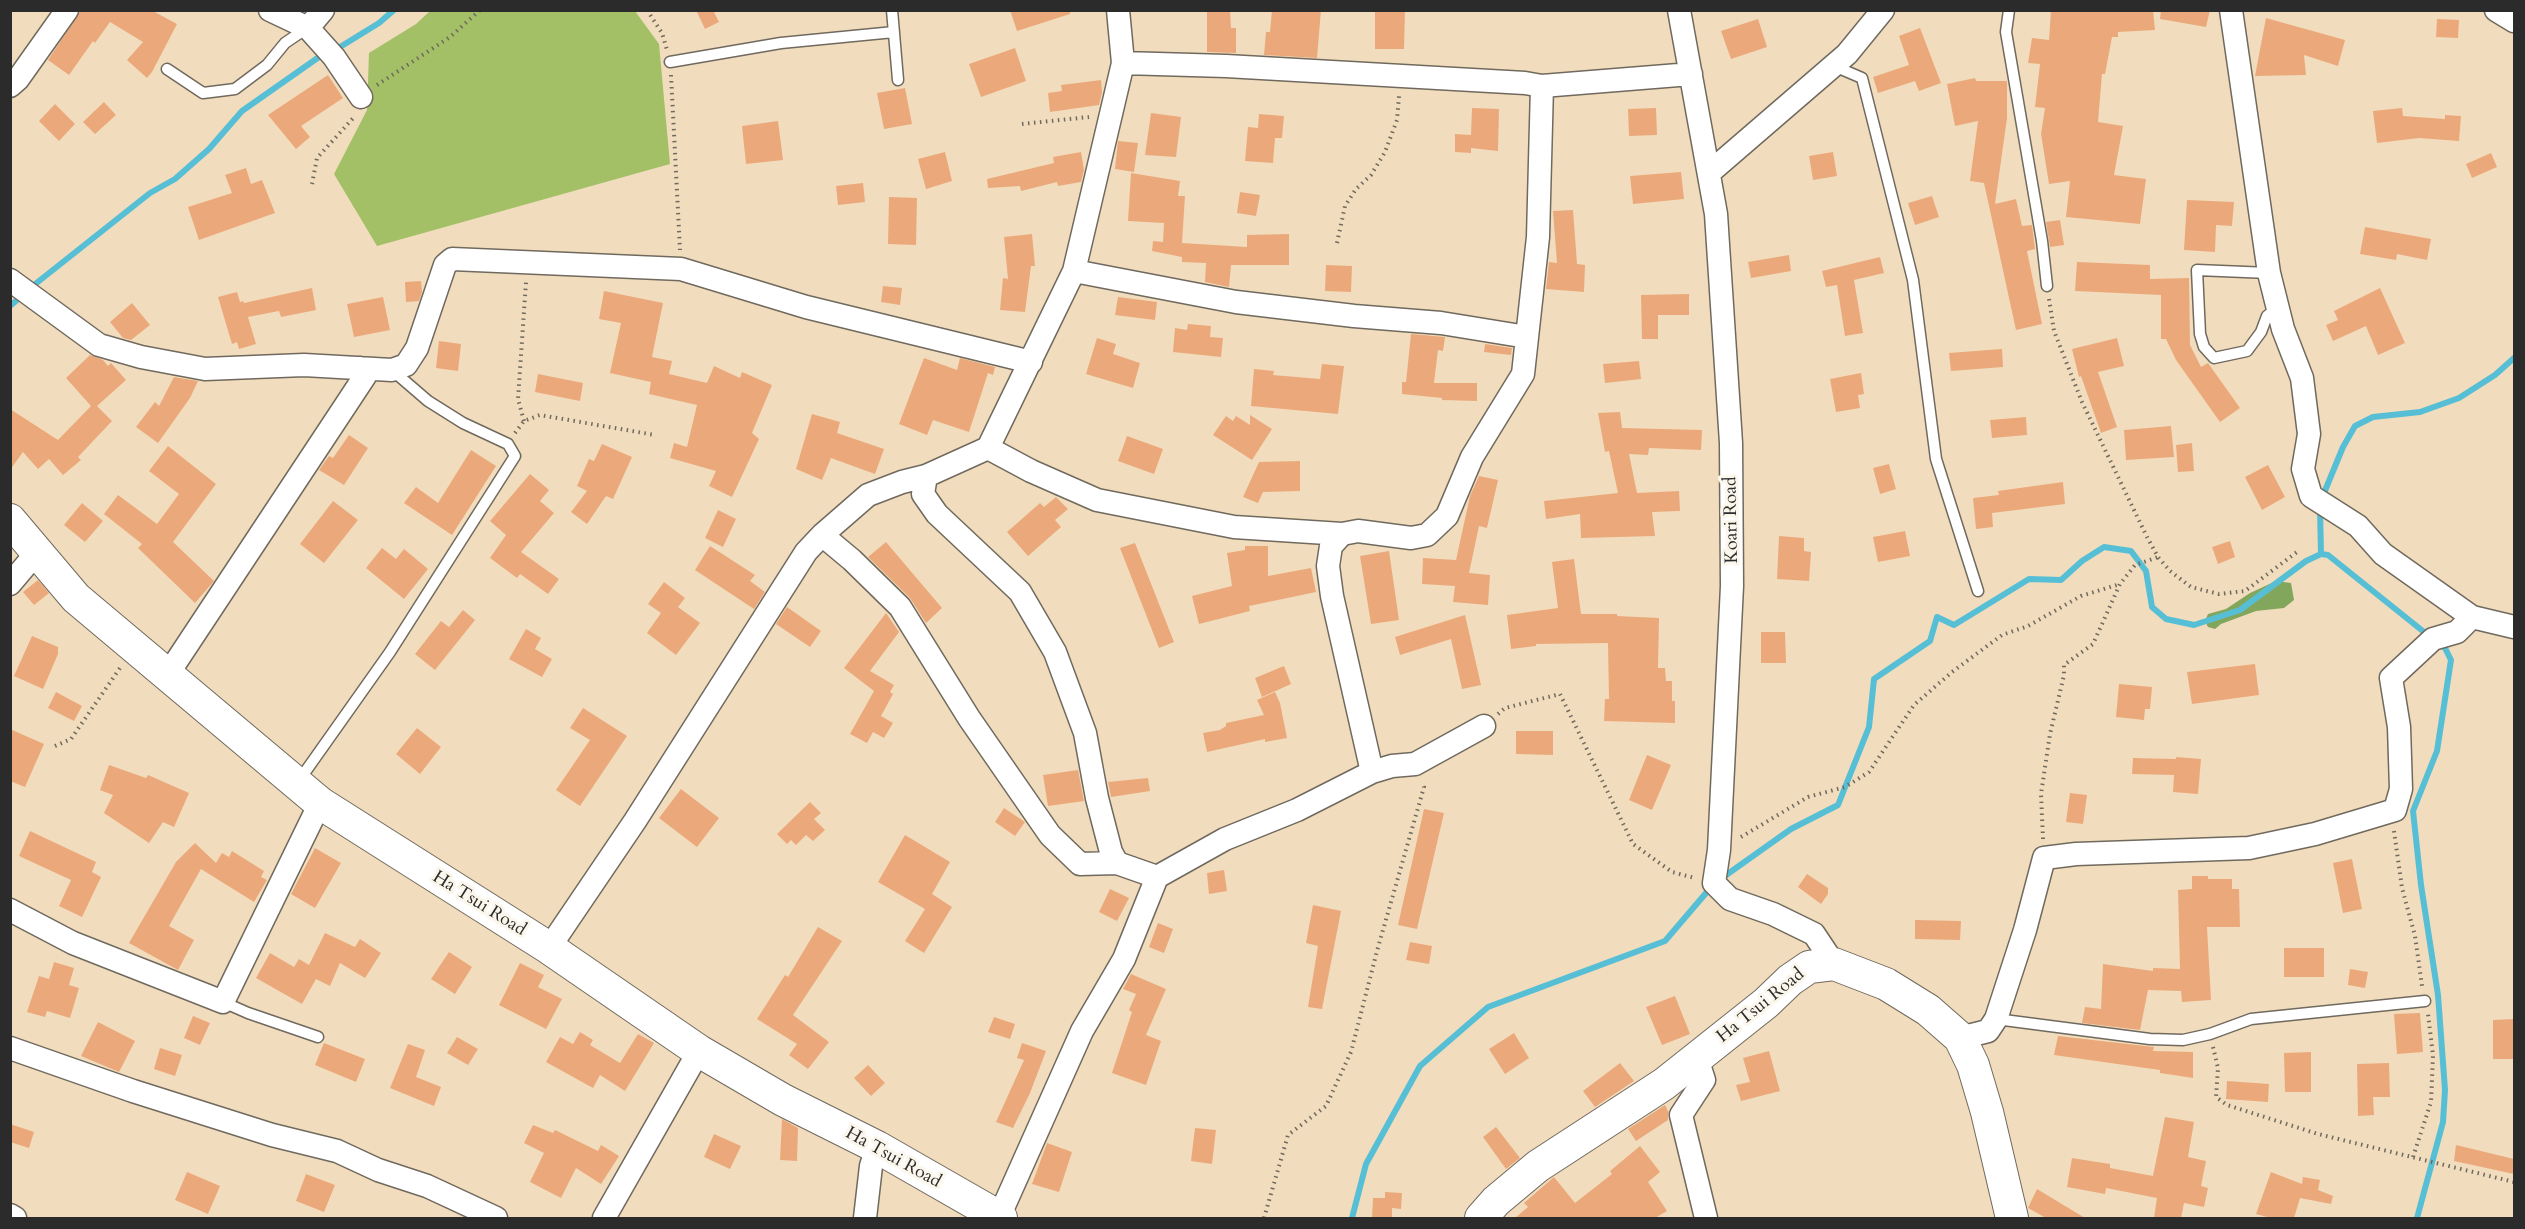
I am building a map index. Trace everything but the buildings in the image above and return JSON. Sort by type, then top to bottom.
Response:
[{"type":"street","points":[[10,86],[18,79],[66,10]]},
{"type":"street","points":[[270,10],[308,28],[334,57],[361,97]]},
{"type":"street","points":[[308,28],[323,10]]},
{"type":"street","points":[[549,948],[635,821],[806,552],[868,495],[926,476],[988,448],[1074,271],[1123,63],[1118,10]]},
{"type":"street","name":"Koari Road","points":[[1679,10],[1716,214],[1731,443],[1732,586],[1719,850],[1714,883],[1730,899],[1773,914],[1814,934],[1834,963]]},
{"type":"street","points":[[1709,173],[1847,54],[1883,10]]},
{"type":"street","points":[[2231,10],[2269,273],[2283,328],[2302,378],[2309,434],[2303,469],[2311,496],[2358,526],[2383,554],[2472,617],[2514,627]]},
{"type":"street","points":[[2496,10],[2514,21]]},
{"type":"street","points":[[1123,63],[1226,66],[1525,83],[1542,87],[1691,74]]},
{"type":"street","points":[[988,448],[1031,471],[1097,500],[1234,527],[1342,534],[1358,531],[1411,538],[1427,535],[1448,516],[1472,457],[1522,374],[1538,237],[1542,87]]},
{"type":"street","points":[[10,280],[99,345],[141,357],[205,369],[304,365],[392,370],[406,364],[417,348],[445,265],[452,259],[681,269],[806,308],[1031,362]]},
{"type":"street","points":[[1074,271],[1236,302],[1354,316],[1441,323],[1527,337]]},
{"type":"street","points":[[168,674],[365,376],[360,368]]},
{"type":"street","points":[[926,476],[923,494],[937,514],[1020,592],[1055,652],[1085,733],[1097,798],[1111,852],[1117,863]]},
{"type":"street","name":"Ha Tsui Road","points":[[10,520],[76,598],[298,782],[321,804],[549,948],[699,1052],[783,1100],[876,1147],[1000,1218]]},
{"type":"street","points":[[1342,534],[1331,546],[1328,566],[1332,596],[1372,772]]},
{"type":"street","points":[[822,535],[852,560],[900,607],[969,718],[1050,835],[1080,864],[1117,863],[1157,877]]},
{"type":"street","points":[[10,585],[38,551]]},
{"type":"street","points":[[1960,1038],[1988,1031],[1996,1018],[2025,930],[2044,858],[2076,854],[2249,848],[2315,834],[2395,810],[2401,789],[2400,747],[2391,678],[2433,639],[2457,632],[2472,617]]},
{"type":"street","points":[[1000,1218],[1082,1031],[1124,959],[1157,877],[1225,839],[1297,810],[1372,772],[1392,766],[1415,764],[1484,726]]},
{"type":"street","points":[[10,910],[72,943],[223,1002],[321,804]]},
{"type":"street","points":[[1834,963],[1886,984],[1928,1010],[1960,1038],[1973,1065],[1988,1112],[2012,1218]]},
{"type":"street","name":"Ha Tsui Road","points":[[1481,1218],[1538,1166],[1664,1084],[1766,1003],[1790,980],[1809,967],[1834,963]]},
{"type":"street","points":[[10,1048],[133,1091],[272,1135],[337,1151],[378,1170],[427,1186],[496,1218]]},
{"type":"street","points":[[604,1218],[699,1052]]},
{"type":"street","points":[[1696,1058],[1704,1080],[1681,1115],[1706,1218]]},
{"type":"street","points":[[865,1218],[876,1147]]},
{"type":"street","points":[[10,1215],[15,1218]]},
{"type":"lane","points":[[892,10],[898,80]]},
{"type":"lane","points":[[2009,10],[2006,33],[2042,241],[2047,286]]},
{"type":"lane","points":[[167,69],[203,93],[235,89],[267,65],[285,43],[308,28]]},
{"type":"lane","points":[[670,62],[781,43],[894,32]]},
{"type":"lane","points":[[1834,66],[1862,78],[1913,280],[1936,459],[1978,591]]},
{"type":"lane","points":[[2269,273],[2198,270],[2200,334],[2204,347],[2214,358],[2247,351],[2261,332],[2267,315],[2278,307]]},
{"type":"lane","points":[[298,782],[390,652],[515,456],[508,444],[463,423],[428,401],[392,370]]},
{"type":"lane","points":[[1996,1018],[2150,1039],[2183,1040],[2210,1035],[2251,1019],[2425,1001]]},
{"type":"lane","points":[[223,1002],[318,1037]]},
{"type":"path","points":[[312,184],[317,158],[356,114],[361,97],[396,71],[450,37],[480,10]]},
{"type":"path","points":[[647,10],[662,33],[670,62],[681,269]]},
{"type":"path","points":[[1337,243],[1344,206],[1356,189],[1371,175],[1385,152],[1397,120],[1401,77]]},
{"type":"path","points":[[1022,124],[1095,116],[1110,119]]},
{"type":"path","points":[[524,421],[518,399],[526,263]]},
{"type":"path","points":[[2047,286],[2054,331],[2082,402],[2158,557],[2170,571],[2191,587],[2219,594],[2245,591],[2297,552]]},
{"type":"path","points":[[508,444],[524,421],[540,415],[655,435]]},
{"type":"path","points":[[2044,858],[2041,794],[2064,665],[2093,644],[2120,584],[2135,565],[2158,557]]},
{"type":"path","points":[[1719,850],[1808,797],[1845,787],[1869,772],[1914,705],[1952,672],[2002,635],[2028,626],[2080,596],[2120,584]]},
{"type":"path","points":[[55,746],[71,739],[133,647]]},
{"type":"path","points":[[1484,726],[1505,708],[1560,694],[1633,843],[1672,872]]},
{"type":"path","points":[[1264,1218],[1288,1135],[1326,1106],[1351,1052],[1380,940],[1424,788],[1415,764]]},
{"type":"path","points":[[2395,810],[2394,830],[2402,888],[2415,936],[2433,1054],[2432,1102],[2413,1157]]},
{"type":"path","points":[[2210,1035],[2218,1068],[2216,1097],[2227,1105],[2318,1134],[2514,1182]]},
{"type":"green space","points":[[430,11],[635,11],[659,44],[670,164],[377,246],[334,174],[367,110],[369,53],[416,24]]},
{"type":"green space","points":[[2276,581],[2291,583],[2294,600],[2284,608],[2256,611],[2221,624],[2215,629],[2208,627],[2205,621],[2208,614],[2226,609],[2250,593]]},
{"type":"waterway","points":[[340,47],[379,23],[394,10]]},
{"type":"waterway","points":[[34,285],[150,193],[175,179],[209,149],[242,111],[319,57]]},
{"type":"waterway","points":[[10,306],[17,300]]},
{"type":"waterway","points":[[2322,498],[2343,447],[2355,426],[2373,417],[2420,412],[2459,398],[2495,375],[2514,358]]},
{"type":"waterway","points":[[1722,878],[1791,829],[1838,805],[1869,727],[1874,679],[1930,641],[1937,617],[1954,625],[2029,579],[2061,580],[2082,561],[2104,547],[2131,551],[2146,571],[2152,607],[2166,619],[2194,625],[2240,610],[2306,561],[2321,554],[2320,508]]},
{"type":"waterway","points":[[2321,554],[2328,555],[2429,636]]},
{"type":"waterway","points":[[2417,1218],[2443,1122],[2445,1090],[2438,995],[2421,885],[2413,811],[2437,751],[2451,660],[2445,648],[2440,644]]},
{"type":"waterway","points":[[1352,1218],[1366,1164],[1420,1066],[1488,1007],[1665,941],[1712,886]]}]
